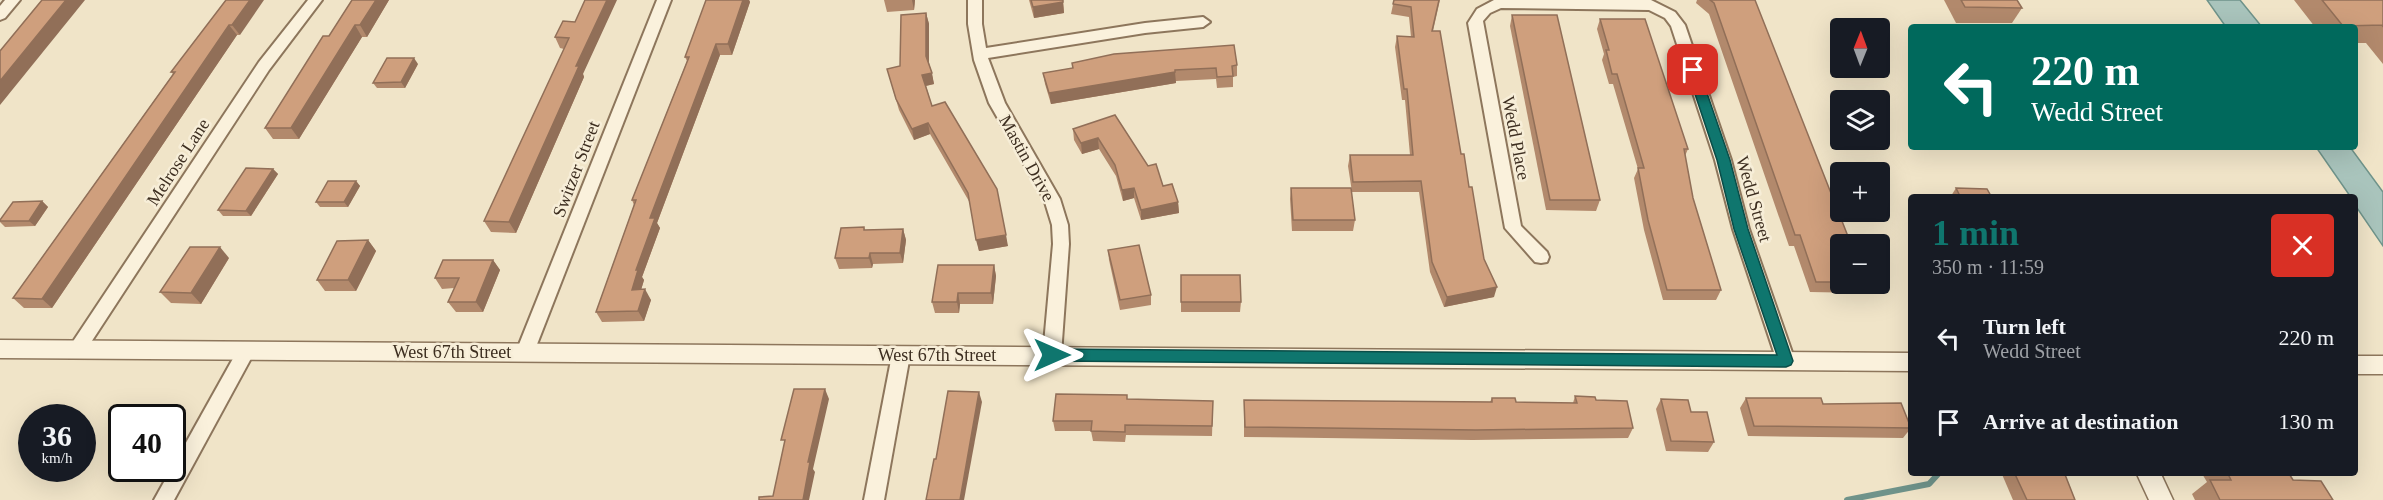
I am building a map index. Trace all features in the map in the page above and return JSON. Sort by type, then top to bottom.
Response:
[{"type":"street","points":[[0,15],[13,0]]},
{"type":"street","name":"Melrose Lane","points":[[78,348],[264,66],[315,0]]},
{"type":"street","name":"Switzer Street","points":[[525,352],[664,0]]},
{"type":"street","name":"Mastin Drive","points":[[975,0],[975,24],[980,54],[997,103],[1052,199],[1059,225],[1061,244],[1052,355]]},
{"type":"street","name":"Wedd Street","points":[[1479,15],[1488,7],[1500,3],[1651,5],[1670,15],[1678,25],[1712,126],[1741,229],[1786,361]]},
{"type":"street","name":"Wedd Place","points":[[1479,15],[1475,22],[1514,228],[1541,257]]},
{"type":"street","points":[[980,54],[1145,28],[1203,22]]},
{"type":"street","name":"West 67th Street","points":[[0,349],[1908,362]]},
{"type":"street","points":[[164,500],[246,351]]},
{"type":"street","points":[[874,500],[901,355]]},
{"type":"street","points":[[2358,364],[2383,365]]},
{"type":"street","points":[[2150,476],[2161,500]]},
{"type":"water","points":[[2207,0],[2240,0],[2260,24],[2224,24]]},
{"type":"water","points":[[2318,150],[2352,150],[2383,192],[2383,246],[2358,209],[2358,194],[2349,194]]},
{"type":"building","points":[[42,0],[66,0],[0,81],[0,51]]},
{"type":"building","points":[[226,0],[250,0],[232,25],[229,25],[42,299],[13,298],[175,72],[171,72]]},
{"type":"building","points":[[352,0],[376,0],[360,25],[355,25],[291,128],[265,128],[323,36],[329,36]]},
{"type":"building","points":[[585,0],[607,0],[509,222],[484,221],[569,38],[555,37],[563,21],[575,22]]},
{"type":"building","points":[[706,0],[743,0],[728,44],[716,44],[650,218],[655,218],[636,270],[638,270],[632,290],[645,289],[638,311],[596,312],[636,200],[632,200],[689,57],[685,57]]},
{"type":"building","points":[[1031,0],[1063,0],[1063,2],[1033,7]]},
{"type":"building","points":[[1394,0],[1439,0],[1432,31],[1440,31],[1461,154],[1464,154],[1469,187],[1472,187],[1484,259],[1497,287],[1447,297],[1432,262],[1421,181],[1353,182],[1350,155],[1413,155],[1407,89],[1404,89],[1397,36],[1414,37],[1411,7],[1393,4]]},
{"type":"building","points":[[1710,0],[1755,0],[1830,191],[1830,222],[1842,222],[1847,234],[1830,234],[1830,282],[1816,282],[1800,235],[1795,235],[1714,3]]},
{"type":"building","points":[[1961,0],[2017,0],[2022,8],[1965,7]]},
{"type":"building","points":[[2322,0],[2383,0],[2383,27],[2382,25],[2341,24]]},
{"type":"building","points":[[926,13],[926,56],[932,73],[922,75],[932,106],[945,102],[997,189],[1006,235],[976,240],[968,193],[928,123],[912,129],[896,99],[887,69],[900,66],[901,15]]},
{"type":"building","points":[[1512,15],[1557,15],[1600,200],[1550,200]]},
{"type":"building","points":[[1600,19],[1645,19],[1688,149],[1684,149],[1693,198],[1721,290],[1667,290],[1648,220],[1638,168],[1644,168],[1617,74],[1612,74],[1606,50],[1609,50]]},
{"type":"building","points":[[1234,45],[1237,65],[1232,66],[1233,76],[1217,77],[1216,68],[1175,70],[1175,72],[1049,93],[1043,73],[1073,68],[1072,63],[1114,54]]},
{"type":"building","points":[[387,58],[414,58],[401,82],[373,83]]},
{"type":"building","points":[[1115,115],[1148,166],[1156,164],[1163,186],[1172,184],[1178,202],[1141,210],[1134,188],[1122,190],[1115,165],[1098,138],[1081,143],[1073,129]]},
{"type":"building","points":[[246,168],[273,169],[246,211],[218,210]]},
{"type":"building","points":[[328,181],[356,181],[344,202],[316,202]]},
{"type":"building","points":[[1291,188],[1351,188],[1355,220],[1293,220]]},
{"type":"building","points":[[1956,188],[1987,189],[1990,194],[1959,194]]},
{"type":"building","points":[[42,201],[29,221],[0,221],[13,202]]},
{"type":"building","points":[[864,227],[864,230],[903,229],[900,253],[870,253],[869,258],[835,258],[841,228]]},
{"type":"building","points":[[368,240],[348,280],[317,280],[337,241]]},
{"type":"building","points":[[1139,245],[1151,295],[1120,300],[1108,250]]},
{"type":"building","points":[[190,247],[220,247],[191,293],[160,292]]},
{"type":"building","points":[[443,260],[493,260],[476,302],[448,302],[459,278],[435,278]]},
{"type":"building","points":[[938,265],[994,265],[991,293],[958,293],[957,302],[932,302]]},
{"type":"building","points":[[1181,275],[1240,275],[1241,302],[1181,302]]},
{"type":"building","points":[[794,389],[825,389],[808,462],[810,462],[803,500],[759,500],[759,497],[773,496],[785,440],[781,440]]},
{"type":"building","points":[[948,391],[979,392],[960,500],[926,500],[934,459],[936,459]]},
{"type":"building","points":[[1056,394],[1127,395],[1127,399],[1213,401],[1212,426],[1125,425],[1125,432],[1091,431],[1092,421],[1053,421]]},
{"type":"building","points":[[1575,396],[1595,397],[1596,400],[1627,401],[1633,428],[1476,430],[1245,427],[1244,400],[1492,402],[1492,398],[1515,398],[1516,402],[1577,403]]},
{"type":"building","points":[[1746,398],[1821,398],[1823,404],[1901,403],[1908,420],[1908,428],[1754,426]]},
{"type":"building","points":[[1661,399],[1688,400],[1691,412],[1707,412],[1714,442],[1671,441]]},
{"type":"building","points":[[2016,476],[2066,476],[2075,500],[2027,500]]},
{"type":"building","points":[[2229,476],[2290,476],[2293,480],[2321,481],[2333,500],[2220,500],[2210,480],[2231,480]]},
{"type":"waterway","points":[[1847,500],[1929,484],[1936,476]]},
{"type":"route","points":[[1052,355],[1786,361],[1741,229],[1723,160],[1693,70]]}]
